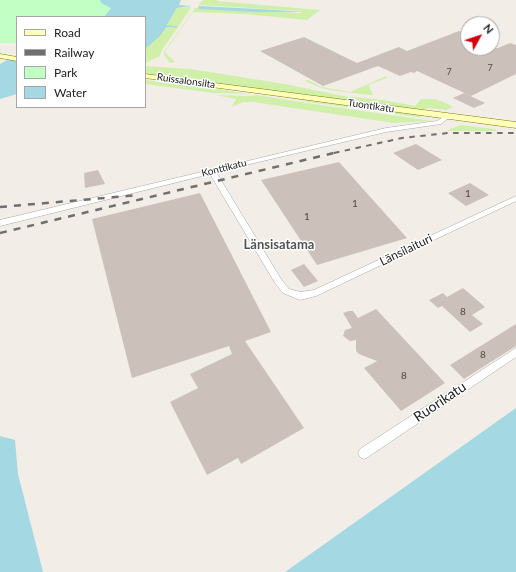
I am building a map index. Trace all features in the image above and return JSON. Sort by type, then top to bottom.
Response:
[{"type":"street","points":[[2,57],[16,59]]},
{"type":"street","name":"Ruissalonsilta","points":[[146,76],[226,87]]},
{"type":"street","name":"Tuontikatu","points":[[226,87],[516,125]]},
{"type":"street","name":"Konttikatu","points":[[0,223],[386,130],[444,122],[448,116]]},
{"type":"street","name":"Länsilaituri","points":[[212,171],[278,281],[286,291],[294,295],[306,296],[316,293],[516,198]]},
{"type":"street","name":"Ruorikatu","points":[[364,453],[516,352]]},
{"type":"green space","points":[[0,0],[123,0],[109,16],[16,16],[16,43],[0,43]]},
{"type":"green space","points":[[203,0],[320,10],[307,20],[245,14],[193,12],[165,52],[175,62],[170,63],[164,55],[164,52],[195,8],[301,13],[301,11],[198,5]]},
{"type":"green space","points":[[177,8],[191,8],[162,50],[160,56],[146,63],[146,48],[168,27],[168,23]]},
{"type":"green space","points":[[146,66],[191,69],[285,84],[343,96],[383,100],[415,106],[421,99],[435,99],[452,107],[447,110],[428,108],[422,111],[146,74]]},
{"type":"green space","points":[[386,76],[387,78],[370,84],[369,86],[373,95],[336,91],[321,88],[305,81],[308,80],[322,87],[350,92]]},
{"type":"green space","points":[[146,80],[248,94],[213,93],[146,84]]},
{"type":"green space","points":[[215,95],[256,95],[432,121],[394,123],[253,102],[244,102],[232,106],[236,99]]},
{"type":"green space","points":[[282,96],[422,116],[418,117],[309,102]]},
{"type":"green space","points":[[461,125],[495,129],[498,131],[446,131]]},
{"type":"water","points":[[100,0],[181,0],[179,5],[192,6],[177,8],[167,25],[169,26],[146,48],[146,16],[105,16],[111,8],[101,3]]},
{"type":"water","points":[[198,6],[306,12],[255,12],[199,9]]},
{"type":"water","points":[[16,56],[16,94],[0,99],[0,64]]},
{"type":"water","points":[[516,408],[516,572],[285,572]]},
{"type":"water","points":[[0,436],[15,440],[18,474],[43,572],[0,572]]},
{"type":"building","points":[[459,31],[460,56],[500,56],[500,47],[510,43],[516,45],[516,74],[471,96],[417,71],[400,76],[378,66],[323,86],[260,51],[304,37],[357,63],[399,47],[407,51]]},
{"type":"building","points":[[464,93],[485,103],[474,108],[453,98]]},
{"type":"building","points":[[416,144],[442,160],[418,170],[393,153]]},
{"type":"building","points":[[339,162],[407,238],[317,265],[261,180]]},
{"type":"building","points":[[98,170],[105,184],[85,188],[84,173]]},
{"type":"building","points":[[470,183],[489,195],[466,206],[448,193]]},
{"type":"building","points":[[200,193],[271,332],[245,341],[304,428],[241,464],[238,458],[207,475],[170,402],[198,388],[190,374],[232,354],[229,346],[132,378],[92,219]]},
{"type":"building","points":[[304,264],[318,281],[304,287],[291,270]]},
{"type":"building","points":[[463,288],[485,307],[472,315],[483,324],[470,332],[442,306],[438,308],[429,300],[443,293],[447,297]]},
{"type":"building","points":[[376,309],[445,383],[401,411],[364,368],[377,361],[359,354],[356,351],[356,340],[350,341],[343,336],[345,330],[352,328],[343,313],[353,311],[358,318]]},
{"type":"building","points":[[516,324],[516,346],[464,379],[450,365]]},
{"type":"waterway","points":[[168,26],[177,27]]},
{"type":"railway","points":[[334,153],[402,138],[448,133],[516,133]]},
{"type":"railway","points":[[0,233],[338,152]]},
{"type":"railway","points":[[0,207],[139,195]]},
{"type":"district","name":"Länsisatama","points":[[279,245]]}]
